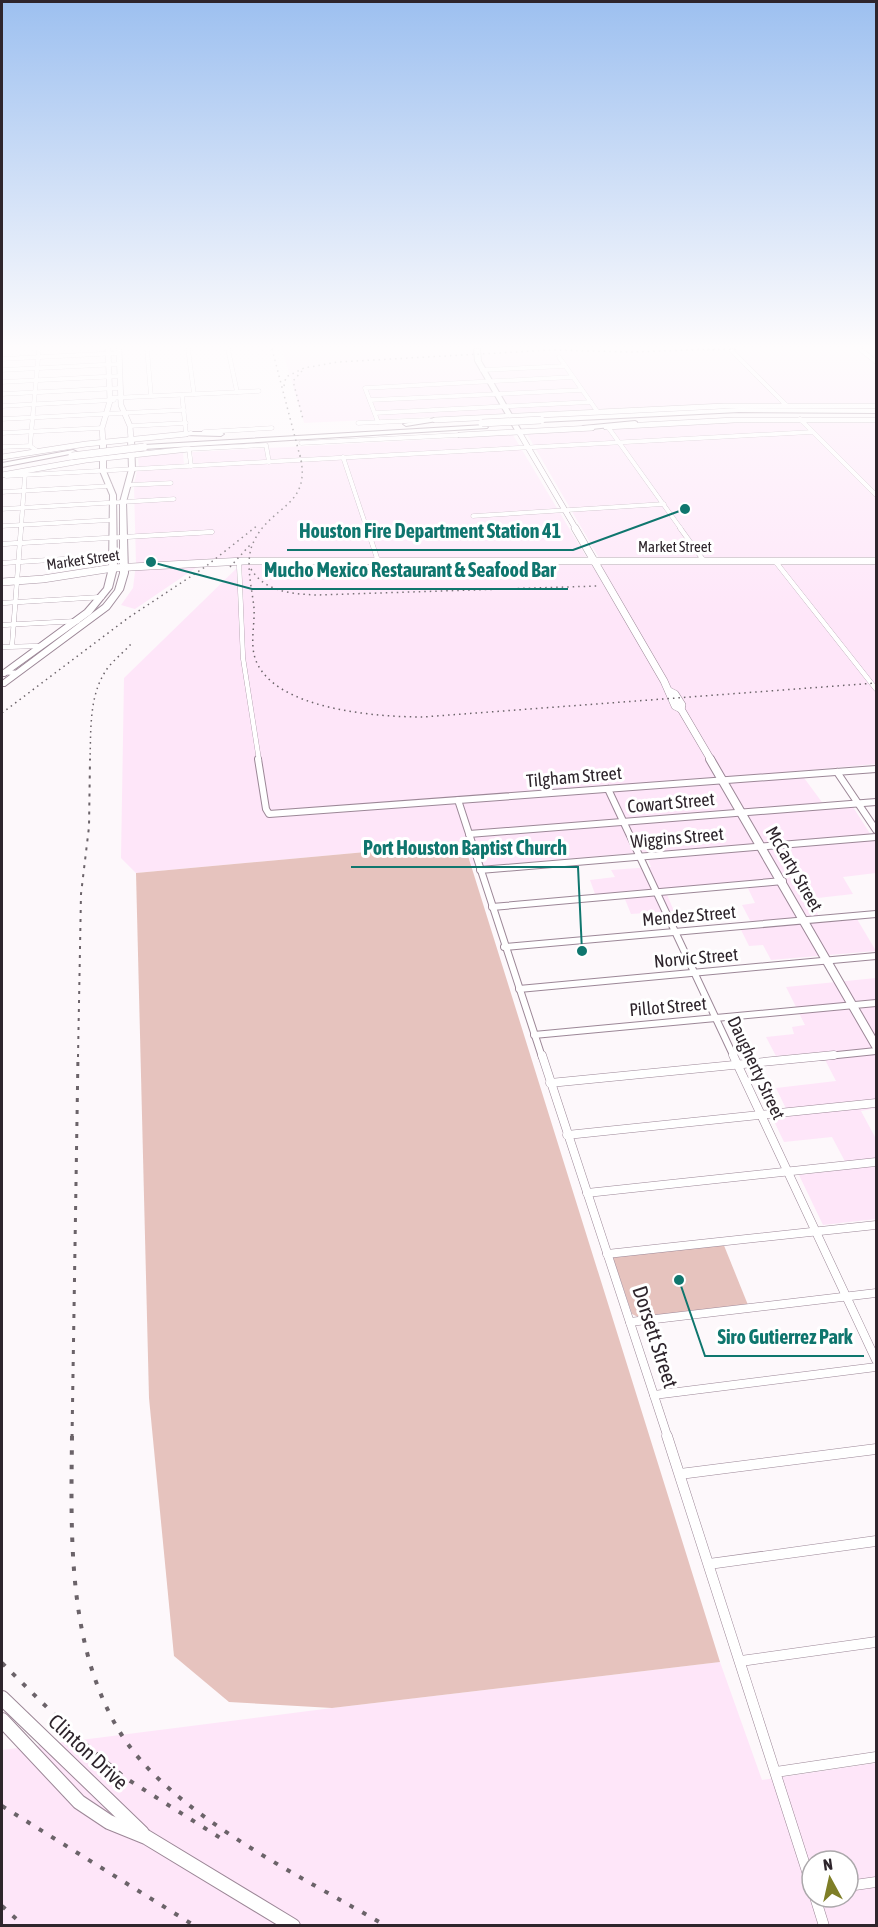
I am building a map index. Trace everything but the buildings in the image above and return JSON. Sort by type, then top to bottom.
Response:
[{"type":"highway","points":[[2,467],[72,454],[144,445],[285,439]]},
{"type":"highway","points":[[189,449],[297,439]]},
{"type":"highway","points":[[144,445],[265,442]]},
{"type":"highway","points":[[2,458],[37,451]]},
{"type":"main road","points":[[37,451],[86,444],[103,439],[103,469]]},
{"type":"main road","points":[[2,684],[88,622],[115,597],[119,590],[125,567],[123,502],[132,470],[131,439]]},
{"type":"main road","points":[[146,439],[141,441],[141,450],[155,452]]},
{"type":"main road","name":"McCarty Street","points":[[523,439],[595,561],[669,692],[668,695],[675,706],[681,709],[743,812],[876,1046]]},
{"type":"main road","points":[[86,444],[93,447],[92,454],[86,460]]},
{"type":"main road","points":[[2,476],[86,460],[132,457],[189,449]]},
{"type":"main road","points":[[3,673],[76,621],[102,597],[108,588],[113,568],[110,486],[98,461],[86,460]]},
{"type":"main road","name":"Market Street","points":[[2,582],[113,568],[239,562],[876,561]]},
{"type":"main road","name":"Clinton Drive","points":[[2,1698],[146,1837]]},
{"type":"main road","name":"Clinton Drive","points":[[2,1720],[79,1802],[109,1822],[146,1837],[293,1926]]},
{"type":"main road","points":[[20,1740],[32,1729]]},
{"type":"street","points":[[30,439],[30,446]]},
{"type":"street","points":[[618,439],[704,561]]},
{"type":"street","points":[[12,646],[25,473],[103,469],[132,470],[679,439]]},
{"type":"street","points":[[819,439],[876,495]]},
{"type":"street","points":[[265,442],[269,462]]},
{"type":"street","points":[[2,447],[30,446],[37,451]]},
{"type":"street","points":[[189,449],[191,466]]},
{"type":"street","points":[[344,458],[378,561]]},
{"type":"street","points":[[128,485],[171,483]]},
{"type":"street","points":[[2,492],[110,486]]},
{"type":"street","points":[[2,509],[174,499]]},
{"type":"street","points":[[473,516],[664,504]]},
{"type":"street","points":[[2,526],[112,520]]},
{"type":"street","points":[[2,544],[212,532]]},
{"type":"street","points":[[2,563],[113,556]]},
{"type":"street","points":[[775,561],[876,689]]},
{"type":"street","name":"Tilgham Street","points":[[239,562],[243,658],[266,809],[269,814],[876,769]]},
{"type":"street","points":[[2,603],[102,597]]},
{"type":"street","points":[[2,625],[88,622]]},
{"type":"street","points":[[2,647],[40,646]]},
{"type":"street","points":[[3,673],[17,673]]},
{"type":"street","points":[[837,772],[876,830]]},
{"type":"street","name":"Daugherty Street","points":[[608,789],[818,1232],[876,1360]]},
{"type":"street","name":"Dorsett Street","points":[[458,800],[504,947],[741,1661],[800,1849]]},
{"type":"street","name":"Cowart Street","points":[[469,834],[876,802]]},
{"type":"street","name":"Wiggins Street","points":[[480,870],[876,837]]},
{"type":"street","points":[[492,907],[783,881]]},
{"type":"street","name":"Mendez Street","points":[[504,947],[876,914]]},
{"type":"street","name":"Norvic Street","points":[[519,990],[876,956]]},
{"type":"street","name":"Pillot Street","points":[[534,1035],[876,1003]]},
{"type":"street","points":[[550,1083],[876,1051]]},
{"type":"street","points":[[567,1135],[876,1104]]},
{"type":"street","points":[[586,1193],[876,1162]]},
{"type":"street","points":[[607,1254],[876,1225]]},
{"type":"street","points":[[630,1322],[876,1293]]},
{"type":"street","points":[[654,1395],[876,1367]]},
{"type":"street","points":[[680,1474],[876,1449]]},
{"type":"street","points":[[709,1564],[876,1541]]},
{"type":"street","points":[[741,1661],[876,1642]]},
{"type":"street","points":[[776,1772],[876,1757]]},
{"type":"street","points":[[860,1884],[876,1882]]},
{"type":"street","points":[[819,1909],[824,1926]]},
{"type":"shaded area","points":[[439,439],[515,439],[587,558],[599,558],[530,439],[876,439],[876,764],[799,771],[827,809],[853,807],[876,843],[876,873],[843,877],[853,894],[809,899],[822,922],[857,919],[876,951],[771,960],[763,945],[749,946],[741,930],[754,928],[742,905],[755,903],[745,882],[665,890],[674,911],[631,914],[622,892],[595,894],[590,880],[615,877],[611,870],[651,867],[645,852],[472,867],[464,843],[136,873],[121,858],[124,678],[241,564],[200,565],[135,609],[121,605],[133,588],[136,564],[134,486],[173,484],[173,482],[134,484],[137,471],[194,468],[192,452]]},
{"type":"shaded area","points":[[183,453],[184,464],[139,467],[138,459],[141,456]]},
{"type":"shaded area","points":[[464,843],[720,1662],[332,1708],[229,1702],[174,1656],[149,1398],[136,873]]},
{"type":"shaded area","points":[[876,978],[876,1108],[861,1111],[876,1139],[876,1219],[823,1225],[799,1175],[849,1169],[832,1137],[784,1142],[773,1119],[790,1117],[776,1088],[836,1081],[821,1052],[776,1056],[766,1037],[794,1034],[792,1027],[805,1025],[786,987]]},
{"type":"shaded area","points":[[723,1243],[748,1305],[638,1317],[632,1314],[612,1255]]},
{"type":"shaded area","points":[[720,1662],[762,1780],[876,1763],[876,1925],[2,1925],[2,1750]]},
{"type":"railway","points":[[295,439],[300,457]]},
{"type":"railway","points":[[300,457],[302,464]]},
{"type":"railway","points":[[300,457],[302,472],[300,485],[288,504],[270,519],[254,541],[249,565],[254,608],[255,658],[265,675],[282,689],[304,700],[355,712],[423,717],[876,683]]},
{"type":"railway","points":[[2,713],[128,618],[205,567],[258,525]]},
{"type":"railway","points":[[230,567],[250,545]]},
{"type":"railway","points":[[251,569],[257,577],[271,587],[308,595],[597,586]]},
{"type":"railway","points":[[90,760],[92,714],[96,692],[108,668],[131,644]]},
{"type":"railway","points":[[78,1057],[81,894],[89,827],[90,759]]},
{"type":"railway","points":[[72,1438],[78,1055]]},
{"type":"railway","points":[[72,1438],[73,1549],[81,1624],[89,1660],[101,1695],[118,1729],[140,1760],[202,1815],[239,1841],[386,1926]]},
{"type":"railway","points":[[2,1663],[76,1736],[124,1777],[222,1839]]},
{"type":"railway","points":[[2,1806],[195,1926]]},
{"type":"railway","points":[[2,1906],[24,1926]]},
{"type":"place","name":"Houston Fire Department Station 41","points":[[685,509]]},
{"type":"place","name":"Mucho Mexico Restaurant & Seafood Bar","points":[[151,562]]},
{"type":"place","name":"Port Houston Baptist Church","points":[[582,951]]},
{"type":"place","name":"Siro Gutierrez Park","points":[[679,1280]]}]
